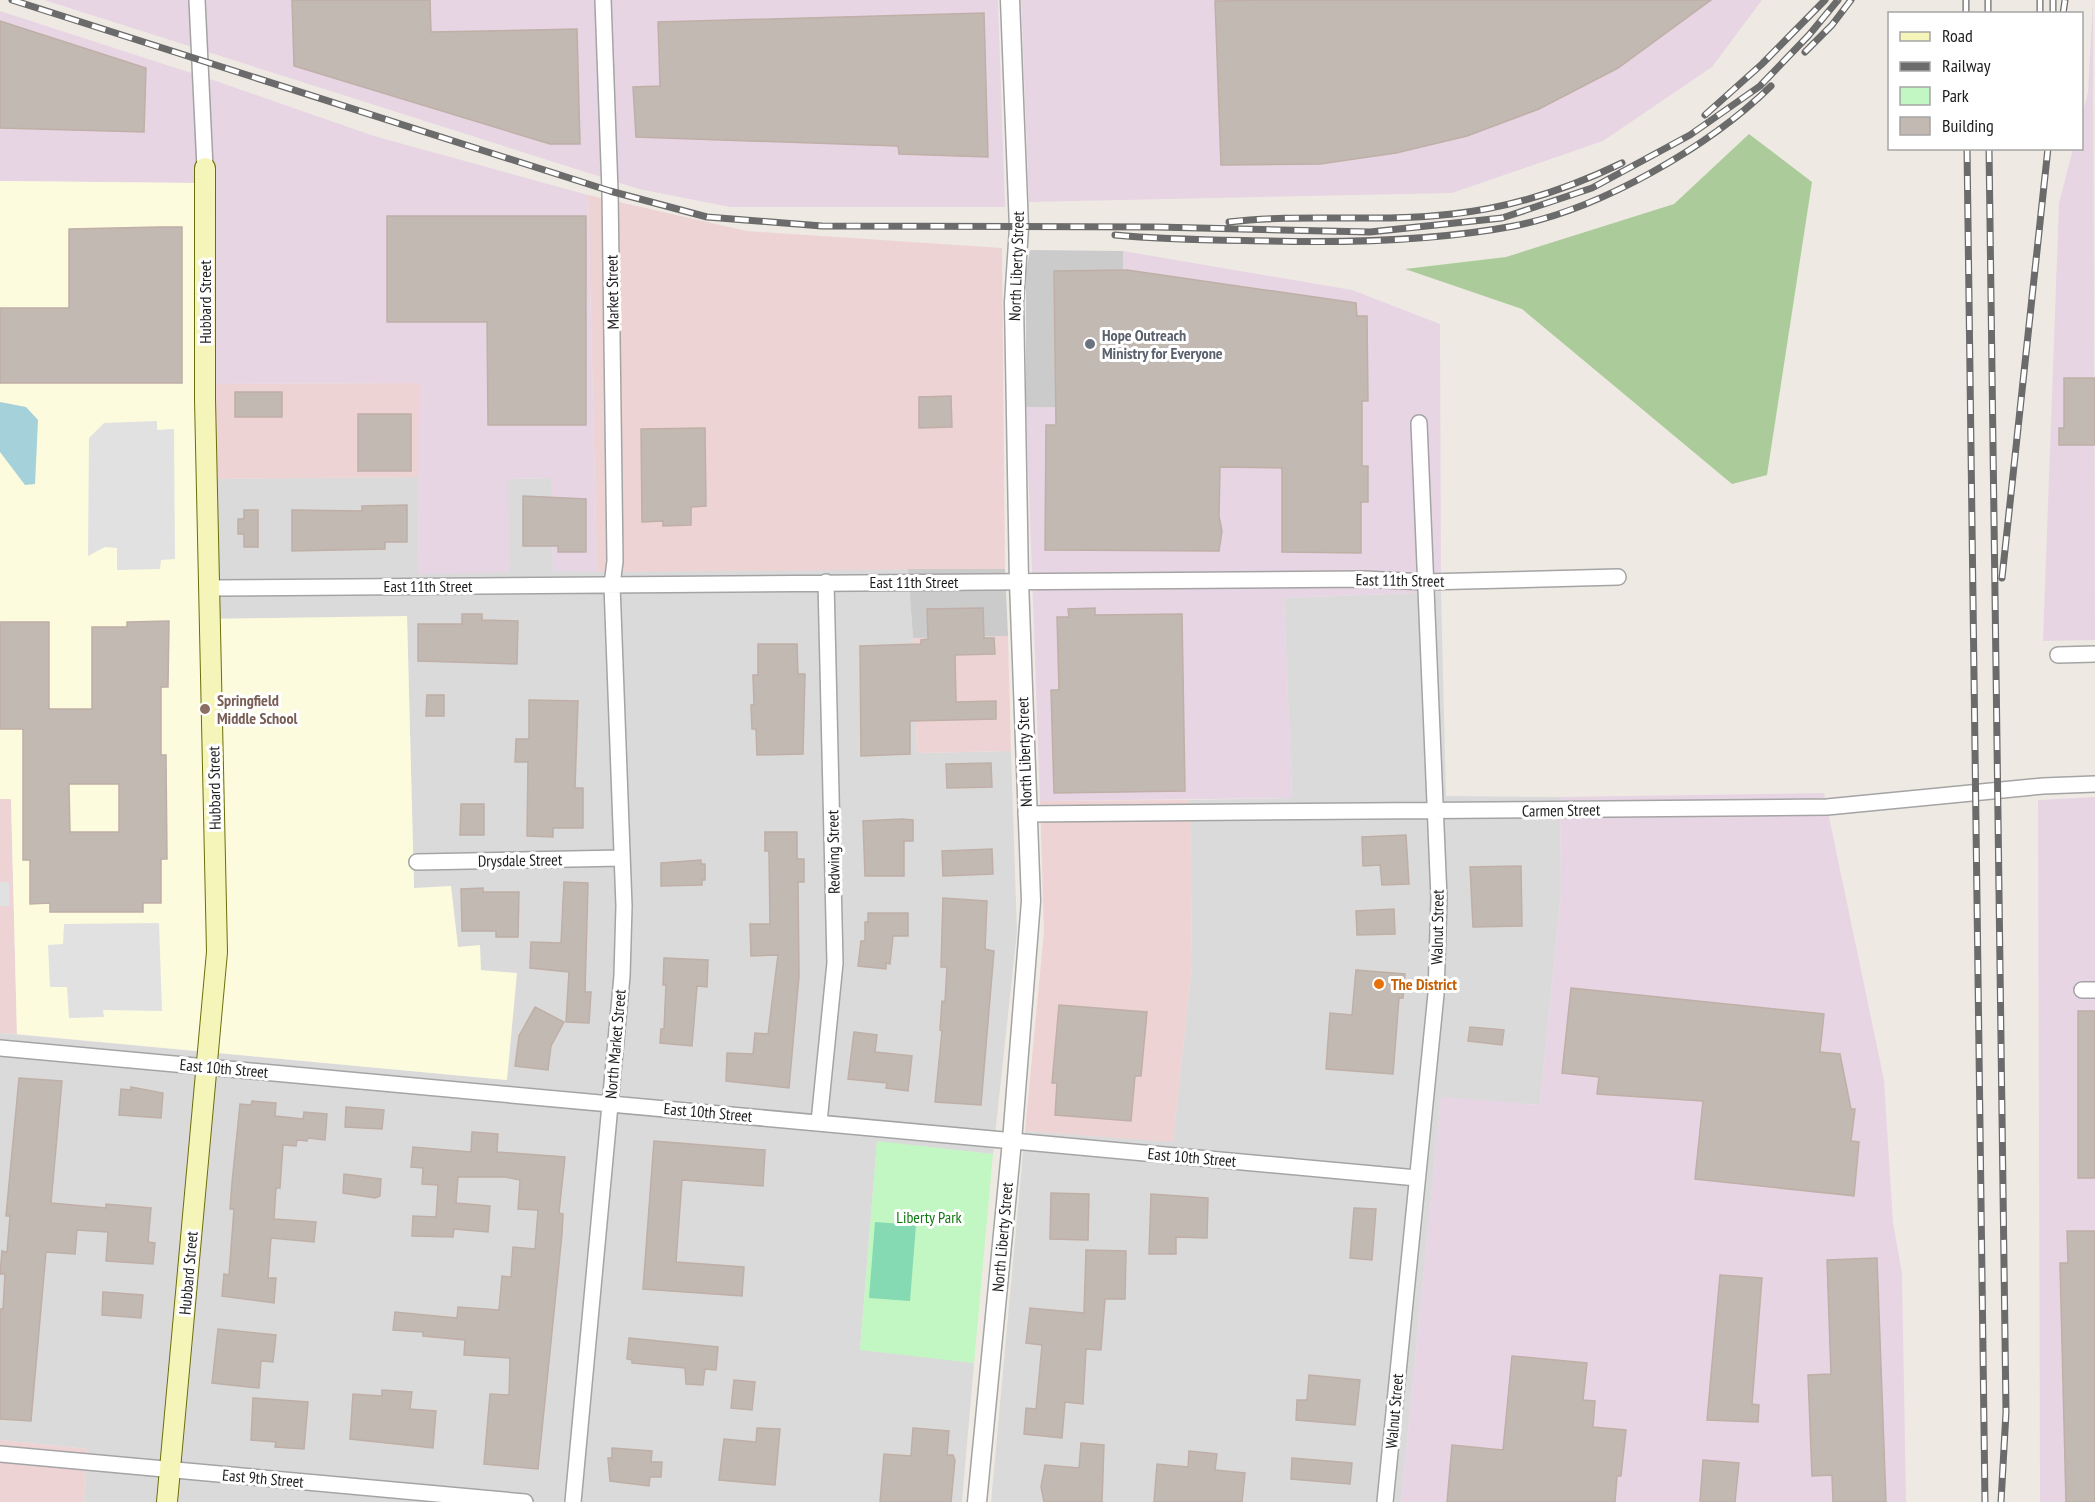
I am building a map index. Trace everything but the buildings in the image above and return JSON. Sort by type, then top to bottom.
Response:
[{"type":"main road","name":"Hubbard Street","points":[[167,1502],[217,925],[205,399],[205,168]]},
{"type":"street","name":"Hubbard Street","points":[[197,0],[205,168]]},
{"type":"street","name":"Market Street","points":[[603,0],[610,192],[615,561],[612,585]]},
{"type":"street","name":"North Liberty Street","points":[[977,1502],[1012,1141],[1030,921],[1019,582],[1014,302],[1019,228],[1010,0]]},
{"type":"street","name":"Walnut Street","points":[[1385,1502],[1436,984],[1439,898],[1419,423]]},
{"type":"street","name":"East 11th Street","points":[[210,588],[1364,579],[1425,582],[1618,577]]},
{"type":"street","name":"Redwing Street","points":[[819,1122],[835,963],[826,582]]},
{"type":"street","name":"North Market Street","points":[[573,1502],[622,976],[622,858],[612,585]]},
{"type":"street","points":[[2058,655],[2095,654]]},
{"type":"street","name":"Carmen Street","points":[[1026,814],[1827,807],[2043,786],[2095,784]]},
{"type":"street","name":"Drysdale Street","points":[[417,862],[622,858]]},
{"type":"street","name":"East 10th Street","points":[[0,1048],[1417,1178]]},
{"type":"street","name":"East 9th Street","points":[[0,1454],[525,1502]]},
{"type":"shaded area","points":[[44,0],[998,0],[1005,207],[730,207],[639,189]]},
{"type":"shaded area","points":[[1021,0],[1762,0],[1712,67],[1603,141],[1452,193],[1029,202]]},
{"type":"shaded area","points":[[2093,0],[2095,640],[2043,641],[2059,203],[2073,150],[2083,150],[2083,112],[2088,92]]},
{"type":"shaded area","points":[[0,11],[216,81],[374,136],[588,195],[597,572],[553,571],[551,478],[508,479],[510,572],[418,574],[419,383],[197,384],[195,183],[0,181]]},
{"type":"shaded area","name":"Springfield Middle School","points":[[0,181],[196,183],[200,619],[407,616],[414,888],[451,886],[458,947],[480,945],[481,970],[517,973],[507,1080],[17,1034],[11,799],[0,799]]},
{"type":"shaded area","points":[[588,195],[747,231],[1002,248],[1005,569],[597,572]]},
{"type":"shaded area","points":[[1030,250],[1123,251],[1124,408],[1026,407],[1026,272]]},
{"type":"shaded area","points":[[1123,251],[1352,290],[1440,324],[1441,592],[1284,598],[1292,798],[1040,801],[1026,407],[1124,408]]},
{"type":"shaded area","points":[[420,383],[419,477],[199,479],[197,384]]},
{"type":"shaded area","points":[[157,421],[157,430],[174,429],[175,559],[161,560],[160,569],[117,570],[117,548],[105,547],[88,556],[89,438],[104,423]]},
{"type":"shaded area","points":[[419,477],[418,574],[508,479],[552,478],[553,571],[908,569],[917,753],[1011,751],[1017,932],[993,1154],[877,1142],[860,1349],[974,1363],[962,1502],[84,1502],[88,1449],[0,1440],[0,1033],[507,1080],[481,970],[458,947],[414,889],[407,617],[200,619],[199,479]]},
{"type":"shaded area","points":[[908,569],[1005,569],[1008,636],[913,638]]},
{"type":"shaded area","points":[[1441,592],[1446,796],[1560,797],[1561,894],[1540,1105],[1441,1098],[1401,1502],[991,1502],[1025,1131],[1173,1141],[1192,964],[1190,800],[1292,798],[1284,598]]},
{"type":"shaded area","points":[[1008,636],[1011,751],[917,753],[913,638]]},
{"type":"shaded area","points":[[1824,793],[1884,1080],[1893,1223],[1902,1273],[1906,1502],[1401,1502],[1441,1097],[1540,1105],[1561,894],[1560,797]]},
{"type":"shaded area","points":[[2095,797],[2095,1502],[2040,1502],[2038,800]]},
{"type":"shaded area","points":[[11,798],[17,1034],[0,1033],[0,799]]},
{"type":"shaded area","points":[[1190,800],[1192,964],[1173,1142],[1025,1131],[1044,931],[1040,801]]},
{"type":"shaded area","points":[[0,882],[9,882],[10,906],[0,906]]},
{"type":"shaded area","points":[[159,923],[162,1011],[103,1010],[104,1017],[69,1018],[67,987],[50,987],[48,945],[63,944],[64,924]]},
{"type":"shaded area","points":[[0,1440],[88,1449],[84,1502],[0,1502]]},
{"type":"green space","points":[[1749,134],[1812,182],[1767,475],[1732,484],[1522,309],[1405,269],[1506,257],[1674,204]]},
{"type":"green space","name":"Liberty Park","points":[[877,1141],[993,1154],[974,1363],[860,1350]]},
{"type":"green space","points":[[875,1222],[916,1225],[910,1301],[869,1298]]},
{"type":"water","points":[[0,402],[26,407],[38,420],[35,484],[25,485],[0,452]]},
{"type":"railway","points":[[12,0],[610,191],[707,217],[822,226],[1157,227],[1370,232],[1502,218],[1592,188],[1690,135],[1760,86],[1809,35],[1838,0]]},
{"type":"railway","points":[[1705,115],[1762,64],[1825,0]]},
{"type":"railway","points":[[1805,52],[1832,25],[1851,0]]},
{"type":"railway","points":[[1966,0],[1966,12]]},
{"type":"railway","points":[[1988,0],[1988,12]]},
{"type":"railway","points":[[2040,0],[2040,12]]},
{"type":"railway","points":[[2053,0],[2053,12]]},
{"type":"railway","points":[[2063,12],[2065,0]]},
{"type":"railway","points":[[1115,235],[1212,240],[1362,241],[1454,235],[1514,226],[1582,206],[1652,172],[1717,131],[1771,86]]},
{"type":"railway","points":[[1967,150],[1985,1502]]},
{"type":"railway","points":[[1989,150],[2006,1412],[2001,1502]]},
{"type":"railway","points":[[2002,578],[2048,150]]},
{"type":"railway","points":[[1229,222],[1285,218],[1424,217],[1474,211],[1539,196],[1582,181],[1622,163]]},
{"type":"place","name":"Hope Outreach Ministry for Everyone","points":[[1090,344]]},
{"type":"place","name":"Springfield Middle School","points":[[205,709]]},
{"type":"place","name":"The District","points":[[1379,984]]}]
